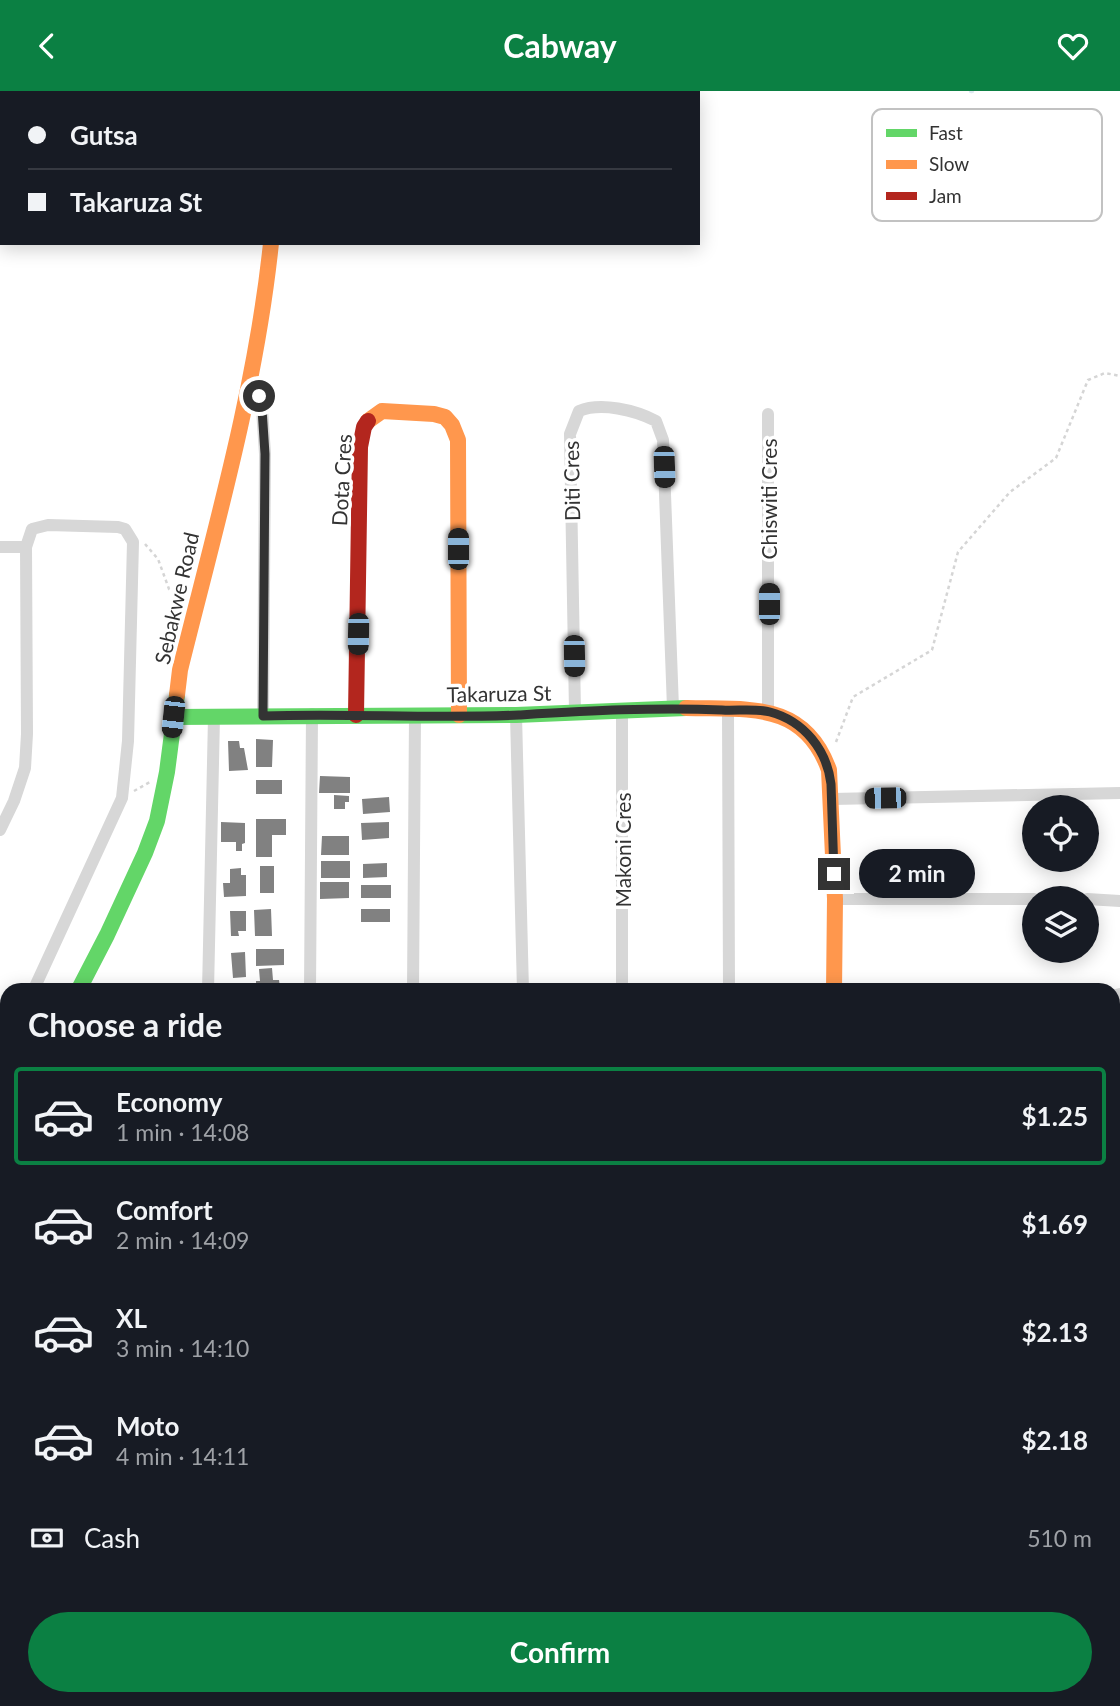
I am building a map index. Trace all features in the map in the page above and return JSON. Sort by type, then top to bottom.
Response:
[{"type":"street","name":"Sebakwe Road","points":[[82,983],[145,853],[157,821],[167,772],[180,670],[250,386],[266,292],[271,245]]},
{"type":"street","points":[[250,386],[259,396],[262,409],[265,454],[263,716]]},
{"type":"street","name":"Diti Cres","points":[[575,712],[570,434],[579,411],[591,406],[643,414],[656,421],[663,440],[673,708]]},
{"type":"street","name":"Dota Cres","points":[[356,715],[360,447],[364,428],[371,417],[382,411],[445,417],[452,425],[458,440],[459,715]]},
{"type":"street","name":"Chiswiti Cres","points":[[768,414],[768,711]]},
{"type":"street","points":[[0,830],[14,801],[25,768],[26,547],[33,529],[48,525],[125,529],[133,542],[128,741],[122,798],[37,983]]},
{"type":"street","points":[[0,547],[26,547]]},
{"type":"street","name":"Takaruza St","points":[[173,717],[312,714],[516,715],[673,708],[768,711],[809,734],[822,750],[829,769],[835,899],[834,983]]},
{"type":"street","name":"Makoni Cres","points":[[622,710],[622,983]]},
{"type":"street","points":[[729,710],[729,983]]},
{"type":"street","points":[[310,983],[312,714]]},
{"type":"street","points":[[413,983],[415,715]]},
{"type":"street","points":[[516,715],[523,983]]},
{"type":"street","points":[[208,983],[214,717]]},
{"type":"street","points":[[832,799],[1120,793]]},
{"type":"street","points":[[835,899],[1022,899]]},
{"type":"street","points":[[1099,900],[1120,901]]},
{"type":"path","points":[[836,743],[853,697],[932,650],[958,552],[1010,492],[1056,458],[1088,380],[1105,373],[1120,376]]},
{"type":"path","points":[[133,542],[143,541],[158,559],[169,589],[194,606]]},
{"type":"path","points":[[122,798],[167,772]]},
{"type":"building","points":[[256,739],[273,740],[272,767],[256,767]]},
{"type":"building","points":[[228,741],[239,741],[240,748],[244,748],[248,770],[229,771]]},
{"type":"building","points":[[320,776],[350,777],[350,793],[319,793]]},
{"type":"building","points":[[256,780],[282,780],[282,794],[256,794]]},
{"type":"building","points":[[334,795],[349,796],[345,809],[334,809]]},
{"type":"building","points":[[389,797],[390,812],[363,814],[362,799]]},
{"type":"building","points":[[256,819],[286,819],[286,835],[272,835],[272,857],[256,857]]},
{"type":"building","points":[[221,822],[245,823],[245,843],[242,844],[242,851],[236,851],[236,842],[221,842]]},
{"type":"building","points":[[389,822],[389,838],[362,840],[361,823]]},
{"type":"building","points":[[322,836],[349,836],[349,855],[321,855]]},
{"type":"building","points":[[321,861],[350,861],[350,878],[321,878]]},
{"type":"building","points":[[387,863],[387,877],[363,878],[363,864]]},
{"type":"building","points":[[260,866],[274,866],[274,893],[260,893]]},
{"type":"building","points":[[241,868],[241,875],[246,875],[246,896],[224,897],[223,883],[230,883],[230,869]]},
{"type":"building","points":[[320,882],[349,882],[349,898],[320,899]]},
{"type":"building","points":[[361,885],[391,885],[391,898],[361,898]]},
{"type":"building","points":[[271,909],[272,936],[255,936],[254,910]]},
{"type":"building","points":[[361,909],[390,909],[390,922],[361,922]]},
{"type":"building","points":[[230,911],[246,911],[246,931],[238,931],[239,936],[231,936]]},
{"type":"building","points":[[256,949],[284,949],[284,965],[256,966]]},
{"type":"building","points":[[245,952],[246,977],[233,978],[231,953]]},
{"type":"building","points":[[272,968],[273,980],[279,980],[279,983],[256,983],[260,981],[259,969]]},
{"type":"traffic: fast","points":[[82,983],[145,853],[157,821],[167,772],[177,695]]},
{"type":"traffic: fast","points":[[172,717],[516,715],[686,708]]},
{"type":"traffic: slow","points":[[177,695],[180,670],[245,405],[271,245]]},
{"type":"traffic: slow","points":[[368,421],[382,411],[434,414],[445,417],[452,425],[458,440],[459,715]]},
{"type":"traffic: slow","points":[[686,708],[771,713],[789,720],[805,731],[818,747],[829,770],[835,899],[834,983]]},
{"type":"traffic: jam","points":[[356,715],[360,447],[368,421]]},
{"type":"route","points":[[259,396],[265,454],[263,716],[516,715],[673,708],[768,711],[783,717],[809,734],[822,750],[831,784],[834,874]]}]
